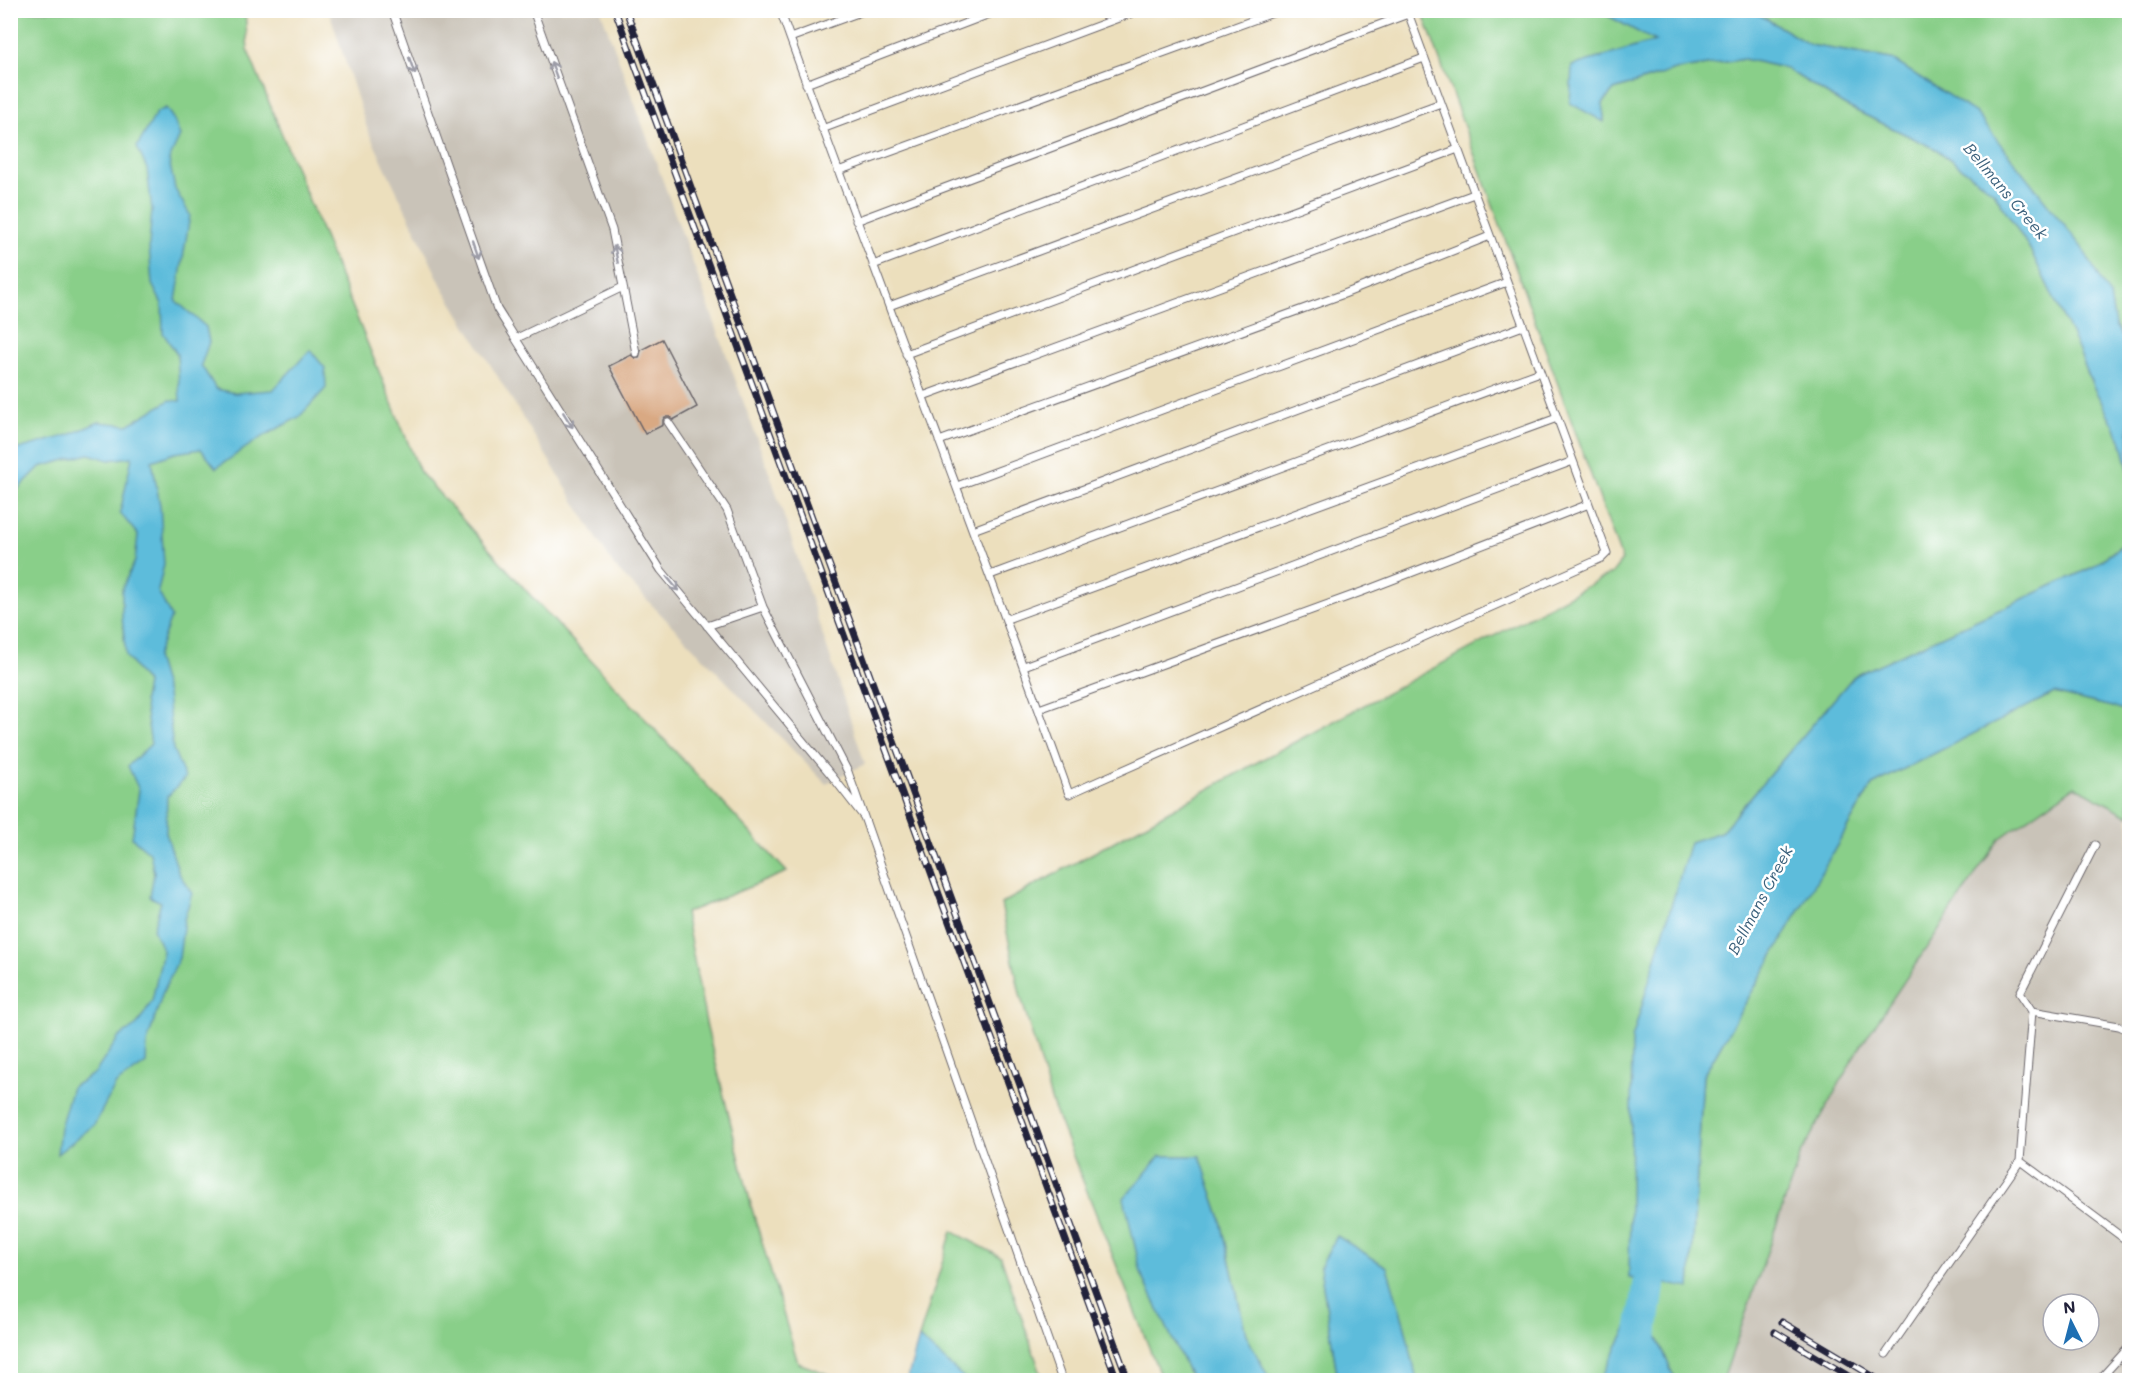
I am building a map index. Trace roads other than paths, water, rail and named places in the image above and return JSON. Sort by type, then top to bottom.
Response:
[{"type":"lane","points":[[392,10],[497,309],[661,570],[864,817]]},
{"type":"lane","points":[[533,10],[612,231],[636,353]]},
{"type":"lane","points":[[780,10],[856,221],[1024,666],[1069,794],[1602,558],[1607,553],[1407,12],[856,221]]},
{"type":"lane","points":[[790,38],[866,10]]},
{"type":"lane","points":[[806,84],[1000,10]]},
{"type":"lane","points":[[822,129],[1140,10]]},
{"type":"lane","points":[[838,171],[1281,10]]},
{"type":"lane","points":[[873,265],[1424,58]]},
{"type":"lane","points":[[889,306],[1441,103]]},
{"type":"lane","points":[[906,354],[1458,149]]},
{"type":"lane","points":[[923,396],[1474,194]]},
{"type":"lane","points":[[939,441],[1344,294],[1490,236]]},
{"type":"lane","points":[[957,486],[1507,282]]},
{"type":"lane","points":[[517,338],[623,287]]},
{"type":"lane","points":[[973,530],[1523,326]]},
{"type":"lane","points":[[990,575],[1540,372]]},
{"type":"lane","points":[[1006,618],[1557,418]]},
{"type":"lane","points":[[668,422],[727,510],[762,607],[848,772],[1062,1380]]},
{"type":"lane","points":[[1024,666],[1573,461]]},
{"type":"lane","points":[[1039,709],[1364,591],[1589,504]]},
{"type":"lane","points":[[707,626],[762,607]]},
{"type":"lane","points":[[1886,1354],[2020,1161],[2032,1011],[2020,993],[2095,845]]},
{"type":"lane","points":[[2032,1011],[2120,1026],[2130,1031]]},
{"type":"lane","points":[[2020,1161],[2130,1243]]},
{"type":"lane","points":[[2099,1380],[2130,1346]]},
{"type":"water","points":[[1599,11],[1753,11],[1810,45],[1891,59],[1976,113],[2083,249],[2110,297],[2115,325],[2129,348],[2129,472],[2121,439],[2093,386],[2076,344],[2030,249],[1994,192],[1936,149],[1844,105],[1785,68],[1744,59],[1675,70],[1614,90],[1603,103],[1604,122],[1570,103],[1572,66],[1655,41]]},
{"type":"water","points":[[166,108],[180,136],[169,160],[175,189],[190,215],[176,301],[206,327],[209,342],[201,365],[216,389],[235,393],[273,390],[310,350],[325,368],[326,388],[299,417],[262,437],[216,468],[201,449],[175,453],[152,461],[160,505],[164,564],[158,591],[171,617],[156,658],[167,694],[173,749],[185,778],[167,797],[166,833],[179,874],[192,893],[184,920],[179,958],[163,992],[147,1043],[146,1063],[116,1084],[94,1125],[57,1154],[60,1128],[72,1087],[95,1073],[119,1037],[137,1025],[152,1001],[163,951],[153,929],[161,902],[150,897],[154,873],[150,853],[132,838],[139,790],[128,766],[151,744],[144,700],[147,684],[126,656],[122,617],[122,589],[135,561],[138,535],[120,513],[132,457],[109,460],[89,454],[40,467],[15,492],[11,492],[11,451],[69,435],[99,422],[128,425],[170,400],[180,401],[177,354],[163,333],[162,304],[152,284],[149,245],[152,210],[147,169],[137,147],[157,112]]},
{"type":"water","points":[[2129,534],[2129,711],[2054,693],[1872,785],[1703,1076],[1690,1288],[1629,1278],[1632,1039],[1690,842],[1721,832],[1854,676],[2093,567],[2128,541]]},
{"type":"water","points":[[1160,1156],[1200,1156],[1220,1216],[1246,1335],[1270,1380],[1192,1380],[1141,1273],[1124,1198]]},
{"type":"water","points":[[1337,1236],[1387,1267],[1405,1327],[1417,1380],[1338,1380],[1320,1267]]},
{"type":"water","points":[[1630,1322],[1656,1334],[1675,1380],[1600,1380]]},
{"type":"water","points":[[919,1338],[963,1377],[966,1380],[907,1380]]},
{"type":"waterway","name":"Bellmans Creek","points":[[1635,1380],[1656,1239]]},
{"type":"railway","points":[[615,10],[1117,1380]]},
{"type":"railway","points":[[626,10],[1128,1380]]},
{"type":"railway","points":[[1782,1322],[1879,1380]]},
{"type":"railway","points":[[1775,1332],[1855,1380]]}]
